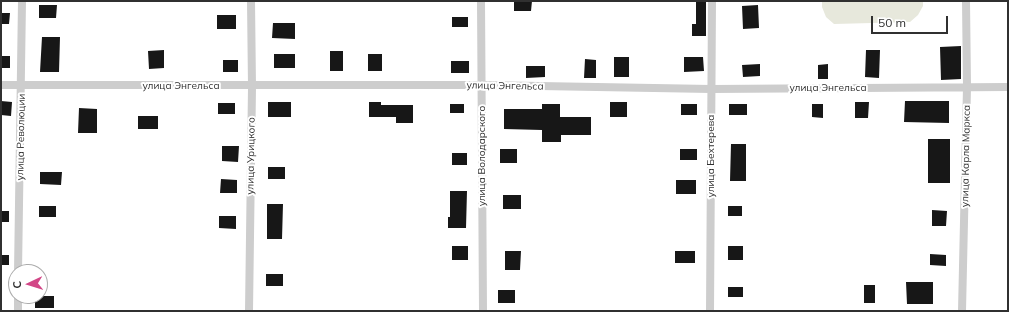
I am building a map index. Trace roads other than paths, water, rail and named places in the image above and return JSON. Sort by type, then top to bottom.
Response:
[{"type":"street","name":"улица Революции","points":[[18,264],[22,85],[22,1]]},
{"type":"street","name":"улица Урицкого","points":[[249,311],[252,87],[251,1]]},
{"type":"street","name":"улица Володарского","points":[[481,1],[483,311]]},
{"type":"street","name":"улица Бехтерева","points":[[710,311],[712,1]]},
{"type":"street","name":"улица Карла Маркса","points":[[962,311],[968,87],[966,1]]},
{"type":"street","name":"улица Энгельса","points":[[1,85],[252,87],[482,85],[712,89],[1008,87]]}]
